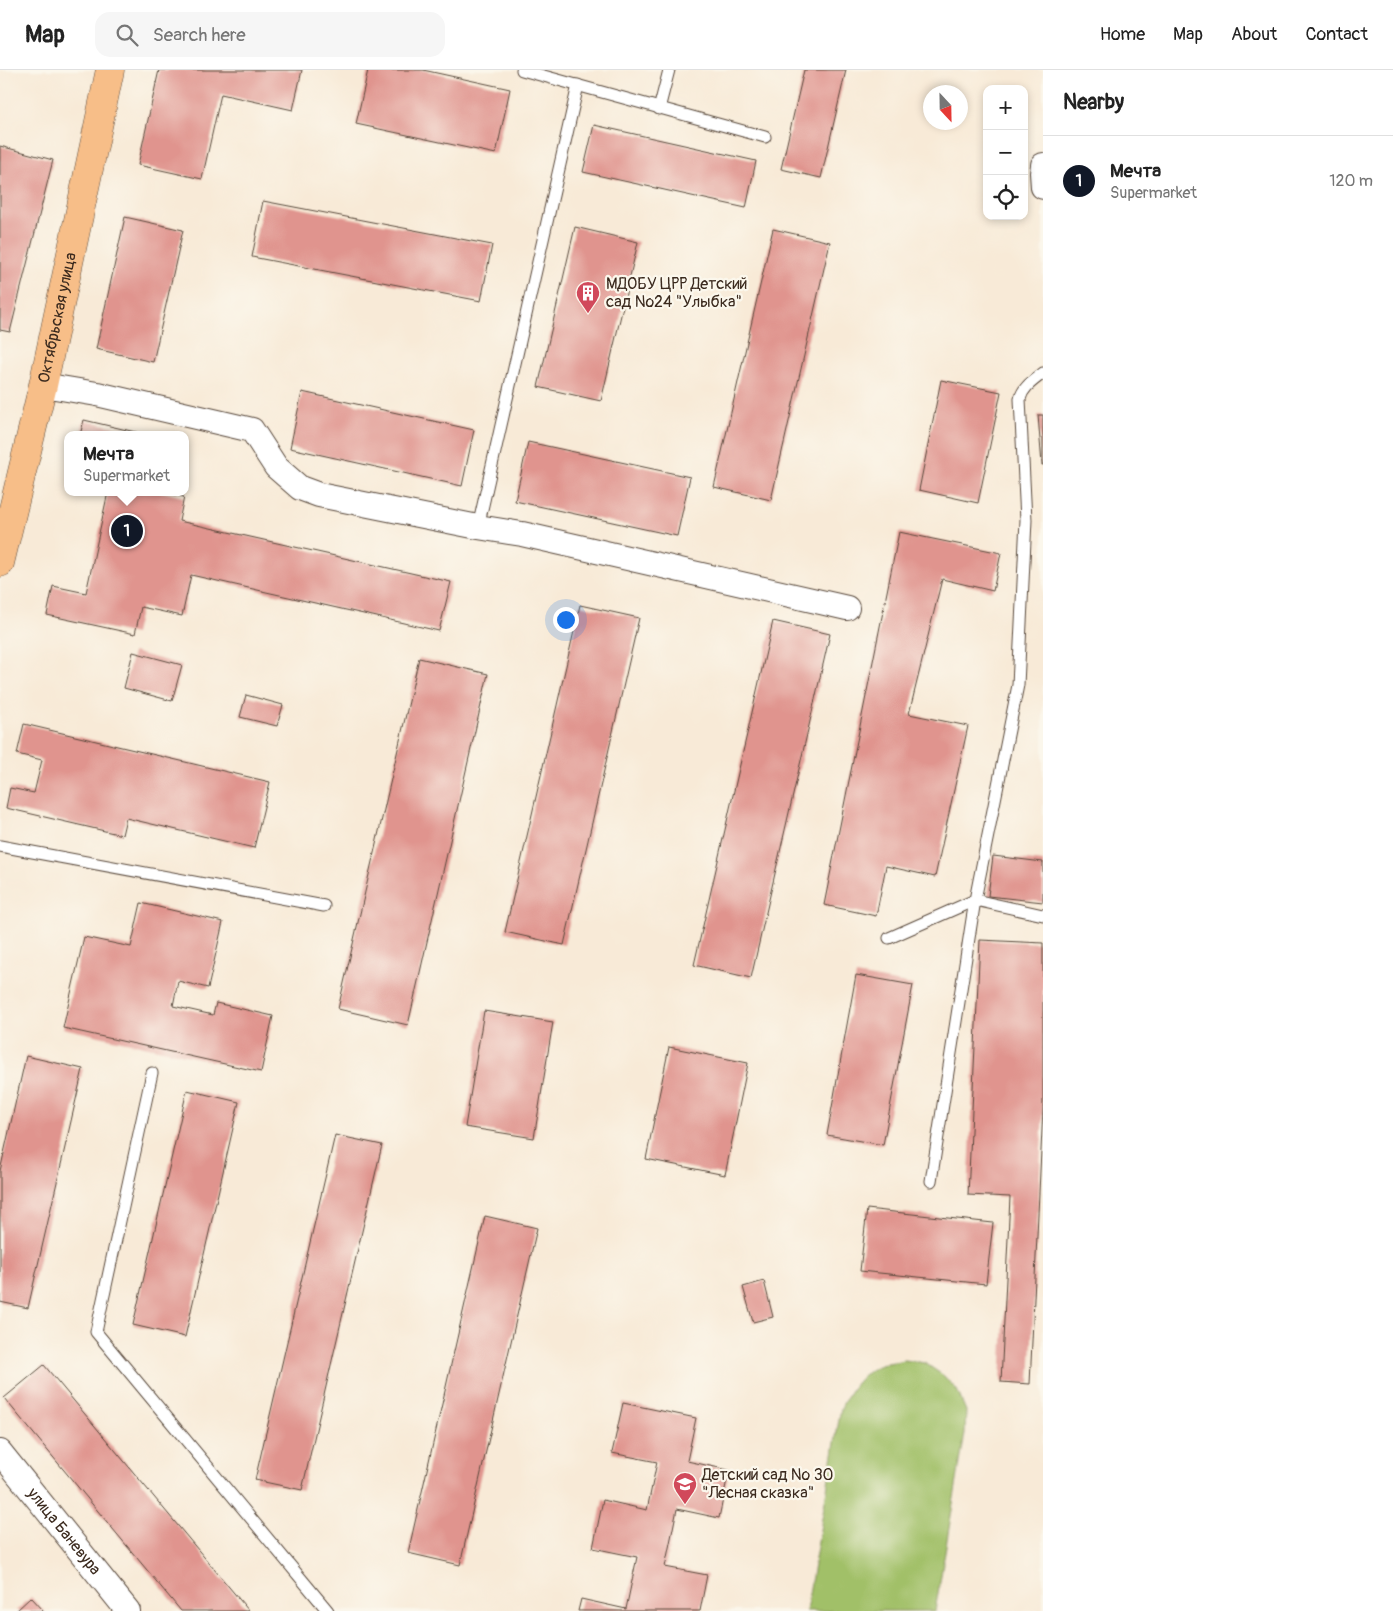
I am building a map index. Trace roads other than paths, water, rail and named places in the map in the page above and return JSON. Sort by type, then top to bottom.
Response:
[{"type":"main road","name":"Октябрьская улица","points":[[0,562],[43,385],[110,70]]},
{"type":"street","points":[[1043,165],[1043,187]]},
{"type":"street","points":[[43,385],[97,394],[252,430],[276,467],[300,488],[319,495],[522,534],[847,608]]},
{"type":"street","name":"улица Баневура","points":[[0,1452],[128,1611]]},
{"type":"lane","points":[[522,70],[765,137]]},
{"type":"lane","points":[[659,108],[669,70]]},
{"type":"lane","points":[[478,527],[578,85]]},
{"type":"lane","points":[[931,1180],[975,900],[1018,685],[1026,520],[1020,399],[1025,387],[1043,374]]},
{"type":"lane","points":[[0,846],[324,906]]},
{"type":"lane","points":[[889,938],[975,900],[1043,915]]},
{"type":"lane","points":[[152,1073],[96,1332],[328,1611]]},
{"type":"place","name":"МДОБУ ЦРР Детский сад №24 \"Улыбка\"","points":[[588,314]]},
{"type":"place","name":"Мечта","points":[[127,531]]},
{"type":"place","name":"Детский сад № 30 \"Лесная сказка\"","points":[[685,1505]]}]
